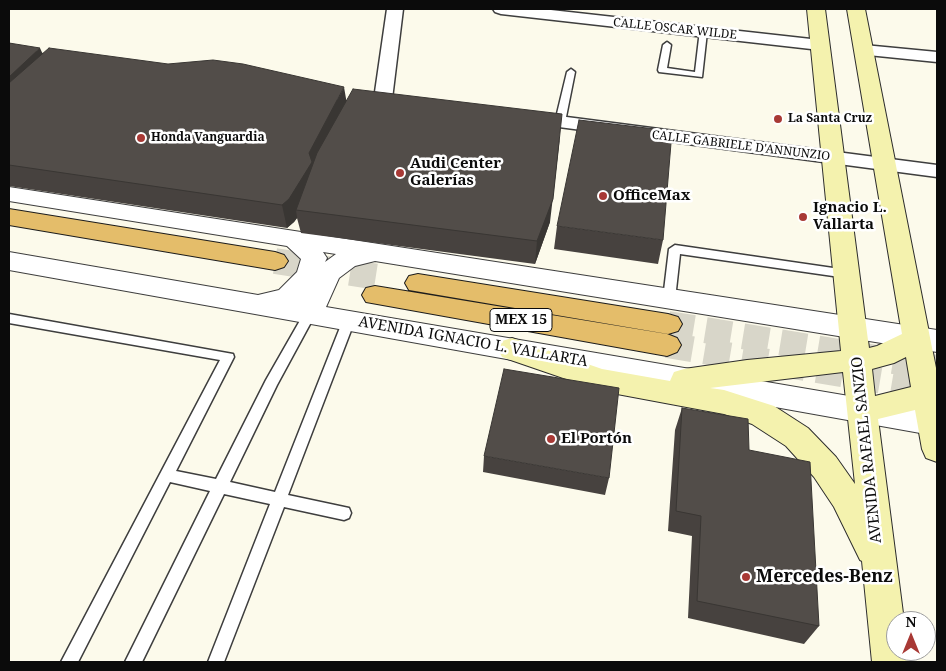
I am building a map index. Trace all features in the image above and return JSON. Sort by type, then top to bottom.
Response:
[{"type":"highway","points":[[9,218],[270,269],[9,234]]},
{"type":"highway","name":"AVENIDA IGNACIO L. VALLARTA","points":[[379,286],[668,323]]},
{"type":"main road","name":"AVENIDA RAFAEL SANZIO","points":[[816,9],[891,662]]},
{"type":"main road","points":[[856,9],[885,164],[928,339],[934,417]]},
{"type":"main road","points":[[684,380],[747,371],[857,360],[884,355],[928,339]]},
{"type":"main road","points":[[512,349],[602,380],[724,402],[762,415],[797,437],[825,467],[845,497],[879,561]]},
{"type":"street","points":[[383,99],[395,9]]},
{"type":"street","name":"CALLE OSCAR WILDE","points":[[501,9],[820,45]]},
{"type":"street","points":[[864,50],[937,57]]},
{"type":"street","points":[[363,96],[403,101]]},
{"type":"street","name":"CALLE GABRIELE D'ANNUNZIO","points":[[511,116],[937,171]]},
{"type":"street","name":"AVENIDA IGNACIO L. VALLARTA","points":[[9,194],[374,253],[668,323],[854,328],[928,339]]},
{"type":"street","points":[[258,304],[288,297],[308,276],[314,258],[306,248],[294,239]]},
{"type":"street","points":[[310,313],[318,292],[329,272],[346,260],[374,253]]},
{"type":"street","name":"AVENIDA IGNACIO L. VALLARTA","points":[[9,261],[863,411],[934,417]]},
{"type":"lane","points":[[667,45],[662,70],[699,75],[703,32]]},
{"type":"lane","points":[[560,122],[571,72]]},
{"type":"lane","points":[[668,323],[675,249],[847,274]]},
{"type":"lane","points":[[133,662],[219,486],[310,313]]},
{"type":"lane","points":[[9,318],[228,357],[69,662]]},
{"type":"lane","points":[[216,662],[349,320]]},
{"type":"lane","points":[[166,475],[344,514]]},
{"type":"building","points":[[9,43],[40,48],[9,77]]},
{"type":"building","points":[[49,48],[168,64],[213,60],[243,64],[344,87],[309,153],[312,162],[289,199],[282,205],[9,165],[9,83]]},
{"type":"building","points":[[353,89],[562,114],[553,199],[537,241],[296,210],[317,153]]},
{"type":"building","points":[[579,120],[672,131],[663,240],[557,226]]},
{"type":"building","name":"El Portón","points":[[504,369],[619,388],[609,478],[484,456]]},
{"type":"building","name":"Mercedes-Benz","points":[[682,408],[748,419],[749,450],[810,462],[819,626],[697,601],[701,516],[676,511]]},
{"type":"tunnel","points":[[275,261],[384,278]]},
{"type":"tunnel","points":[[668,324],[937,368]]},
{"type":"tunnel","points":[[667,345],[925,388]]},
{"type":"tunnel","points":[[918,387],[937,390]]},
{"type":"place","name":"La Santa Cruz","points":[[778,119]]},
{"type":"place","name":"Honda Vanguardia","points":[[141,138]]},
{"type":"place","name":"Audi Center Galerías","points":[[400,173]]},
{"type":"place","name":"OfficeMax","points":[[603,196]]},
{"type":"place","name":"Ignacio L. Vallarta","points":[[803,217]]},
{"type":"place","name":"El Portón","points":[[551,439]]},
{"type":"place","name":"Mercedes-Benz","points":[[746,577]]}]
